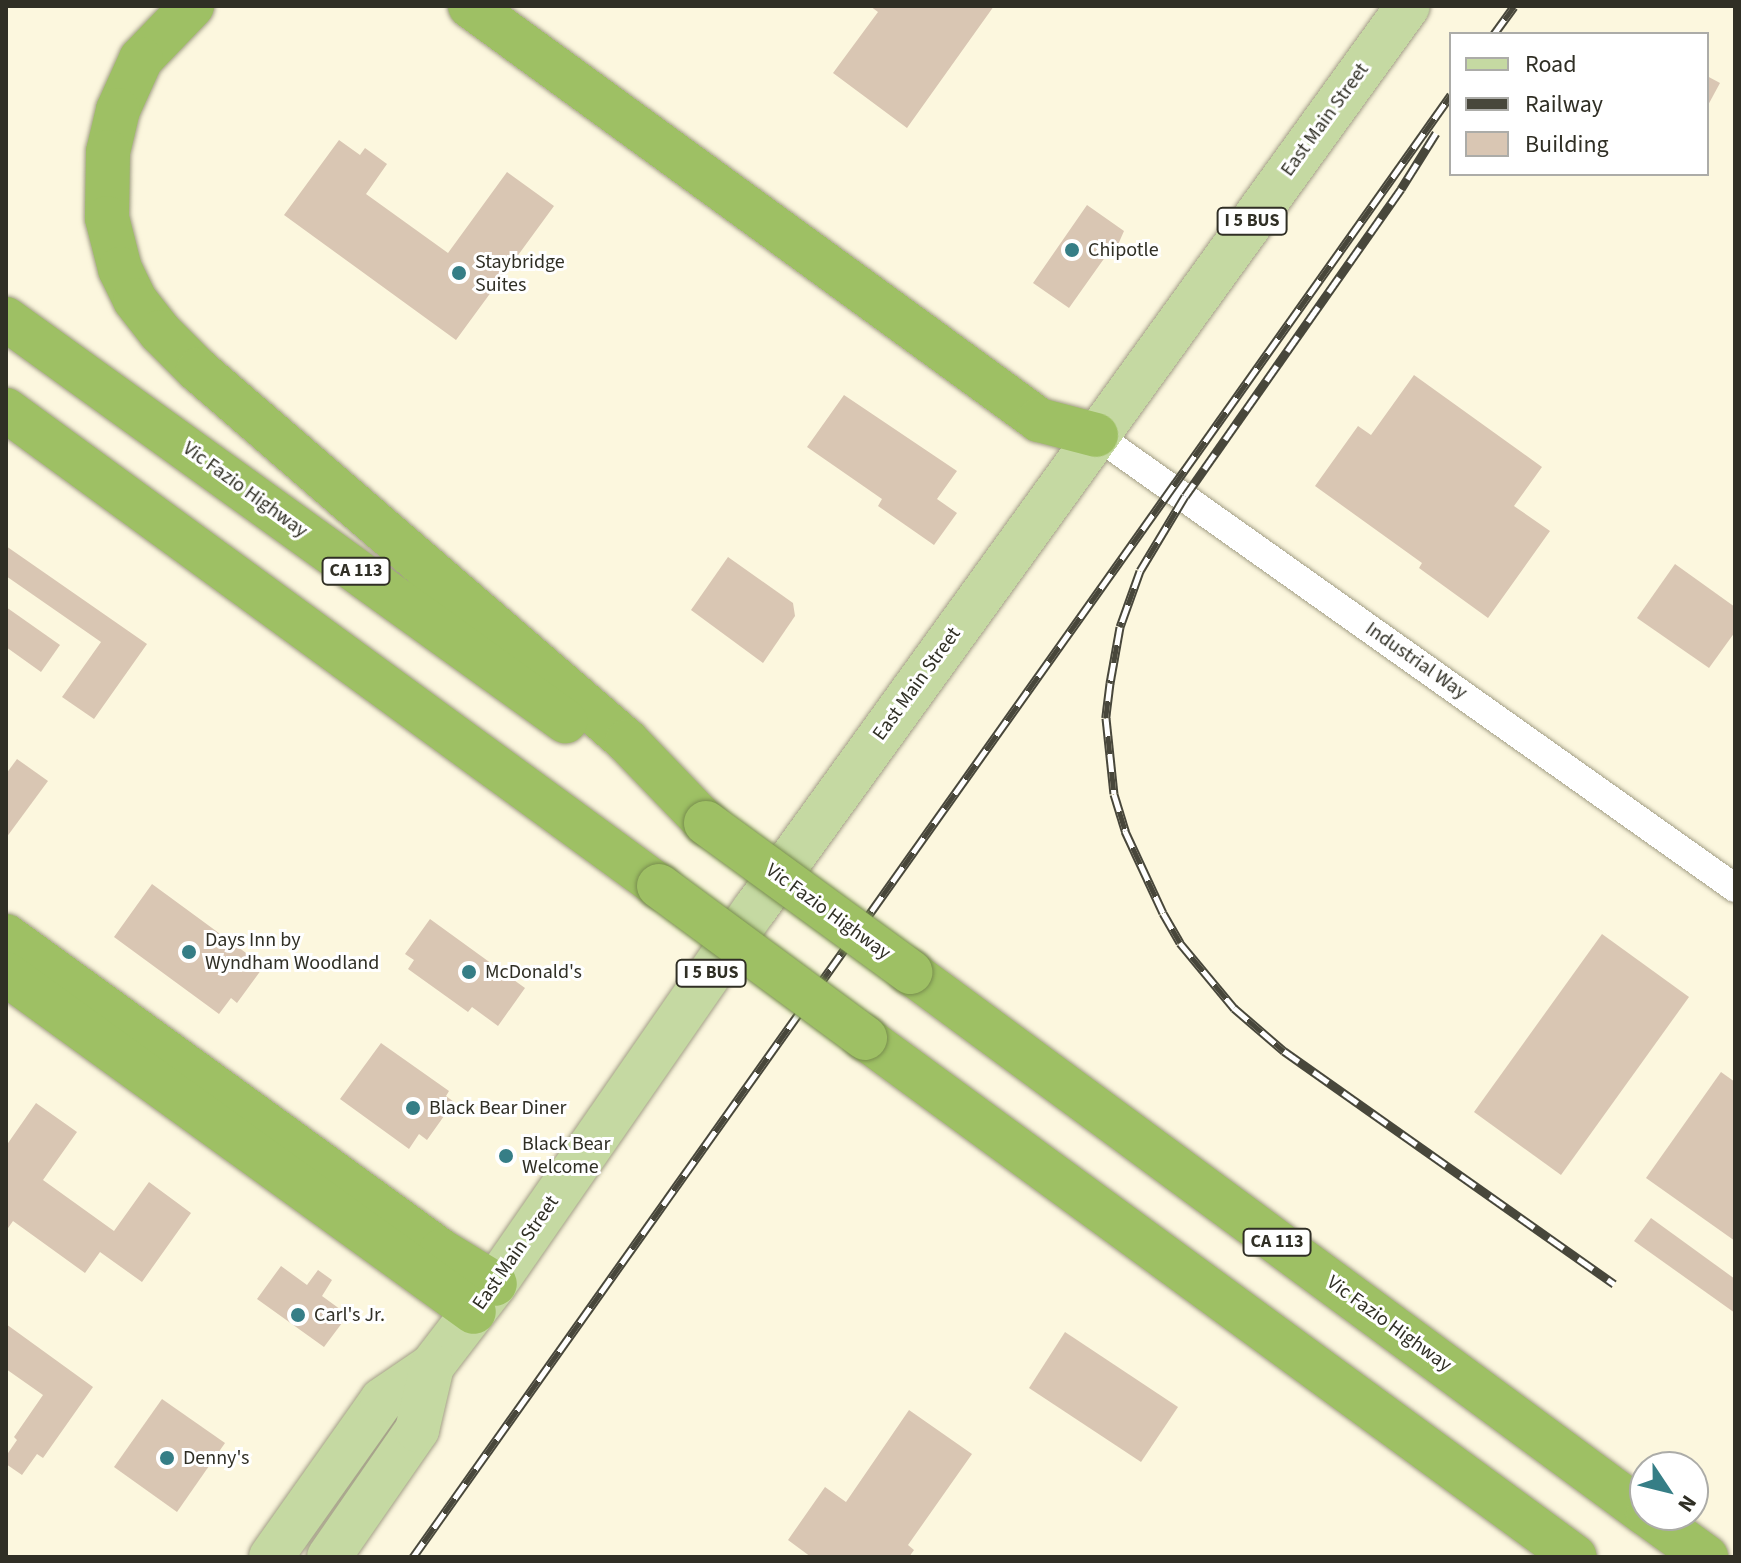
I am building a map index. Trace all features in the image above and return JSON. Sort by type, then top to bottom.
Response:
[{"type":"highway","points":[[192,6],[141,59],[118,110],[108,152],[107,218],[120,269],[135,300],[160,332],[198,370],[627,741],[706,823]]},
{"type":"highway","points":[[470,6],[1039,420],[1096,435]]},
{"type":"highway","points":[[519,6],[1056,398],[1096,435]]},
{"type":"highway","name":"Vic Fazio Highway","points":[[6,319],[706,823],[1629,1501]]},
{"type":"highway","points":[[6,410],[1575,1557]]},
{"type":"highway","points":[[6,438],[174,531]]},
{"type":"highway","points":[[6,936],[441,1251],[484,1298]]},
{"type":"highway","points":[[6,974],[484,1298]]},
{"type":"highway","name":"Vic Fazio Highway","points":[[1670,1531],[1706,1557]]},
{"type":"main road","name":"East Main Street","points":[[271,1557],[382,1400],[432,1366],[484,1298],[755,909],[1408,6]]},
{"type":"main road","name":"East Main Street","points":[[329,1557],[417,1430],[432,1366]]},
{"type":"main road","points":[[307,1557],[328,1526],[320,1488]]},
{"type":"street","name":"Industrial Way","points":[[1096,435],[1735,888]]},
{"type":"building","points":[[870,6],[994,6],[907,128],[833,73],[878,12]]},
{"type":"building","points":[[1709,77],[1720,83],[1709,103]]},
{"type":"building","points":[[339,140],[360,155],[365,148],[387,164],[366,194],[448,253],[507,172],[554,206],[456,340],[284,215]]},
{"type":"building","points":[[1087,205],[1124,231],[1113,256],[1108,253],[1069,308],[1033,283]]},
{"type":"building","points":[[1414,375],[1542,467],[1514,506],[1550,531],[1488,618],[1419,568],[1422,563],[1315,486],[1358,426],[1371,435]]},
{"type":"building","points":[[844,395],[957,471],[937,499],[957,513],[934,545],[878,506],[882,499],[807,447]]},
{"type":"building","points":[[6,546],[147,644],[94,719],[62,697],[101,642],[6,576]]},
{"type":"building","points":[[728,557],[793,603],[795,616],[763,663],[691,610]]},
{"type":"building","points":[[1675,564],[1735,607],[1735,632],[1709,668],[1637,618]]},
{"type":"building","points":[[6,607],[60,645],[41,672],[6,647]]},
{"type":"building","points":[[17,759],[48,781],[6,838],[6,774]]},
{"type":"building","name":"Days Inn by Wyndham Woodland","points":[[152,884],[264,966],[237,1003],[231,998],[219,1014],[114,937]]},
{"type":"building","points":[[430,919],[525,988],[498,1026],[472,1007],[468,1012],[408,969],[414,960],[405,954]]},
{"type":"building","points":[[1602,934],[1689,997],[1561,1175],[1474,1112]]},
{"type":"building","points":[[381,1043],[449,1091],[446,1096],[454,1102],[427,1140],[419,1134],[409,1149],[340,1099]]},
{"type":"building","points":[[1721,1072],[1735,1082],[1735,1241],[1646,1178]]},
{"type":"building","points":[[36,1103],[77,1132],[43,1180],[114,1231],[149,1182],[191,1213],[142,1282],[100,1252],[85,1273],[13,1221],[6,1231],[6,1146]]},
{"type":"building","points":[[1651,1218],[1735,1279],[1735,1313],[1634,1241]]},
{"type":"building","points":[[281,1266],[307,1285],[318,1270],[332,1280],[322,1296],[348,1315],[324,1347],[257,1299]]},
{"type":"building","points":[[6,1324],[93,1387],[43,1458],[37,1454],[22,1475],[6,1464],[6,1456],[17,1440],[14,1437],[43,1395],[6,1369]]},
{"type":"building","points":[[1065,1332],[1178,1407],[1141,1462],[1029,1388]]},
{"type":"building","points":[[162,1399],[225,1443],[177,1512],[114,1467]]},
{"type":"building","points":[[909,1410],[972,1454],[908,1545],[914,1550],[909,1557],[811,1557],[788,1540],[825,1487],[846,1502]]},
{"type":"railway","points":[[1495,32],[1514,6]]},
{"type":"railway","points":[[413,1557],[1449,98]]},
{"type":"railway","points":[[1436,133],[1401,189],[1185,496],[1140,571],[1120,627],[1110,683],[1106,718],[1114,794],[1125,831],[1163,913],[1180,943],[1234,1008],[1284,1051],[1614,1284]]},
{"type":"place","name":"Chipotle","points":[[1072,250]]},
{"type":"place","name":"Staybridge Suites","points":[[459,273]]},
{"type":"place","name":"Days Inn by Wyndham Woodland","points":[[189,952]]},
{"type":"place","name":"McDonald's","points":[[469,972]]},
{"type":"place","name":"Black Bear Diner","points":[[413,1108]]},
{"type":"place","name":"Black Bear Welcome","points":[[506,1156]]},
{"type":"place","name":"Carl's Jr.","points":[[298,1315]]},
{"type":"place","name":"Denny's","points":[[167,1458]]}]
